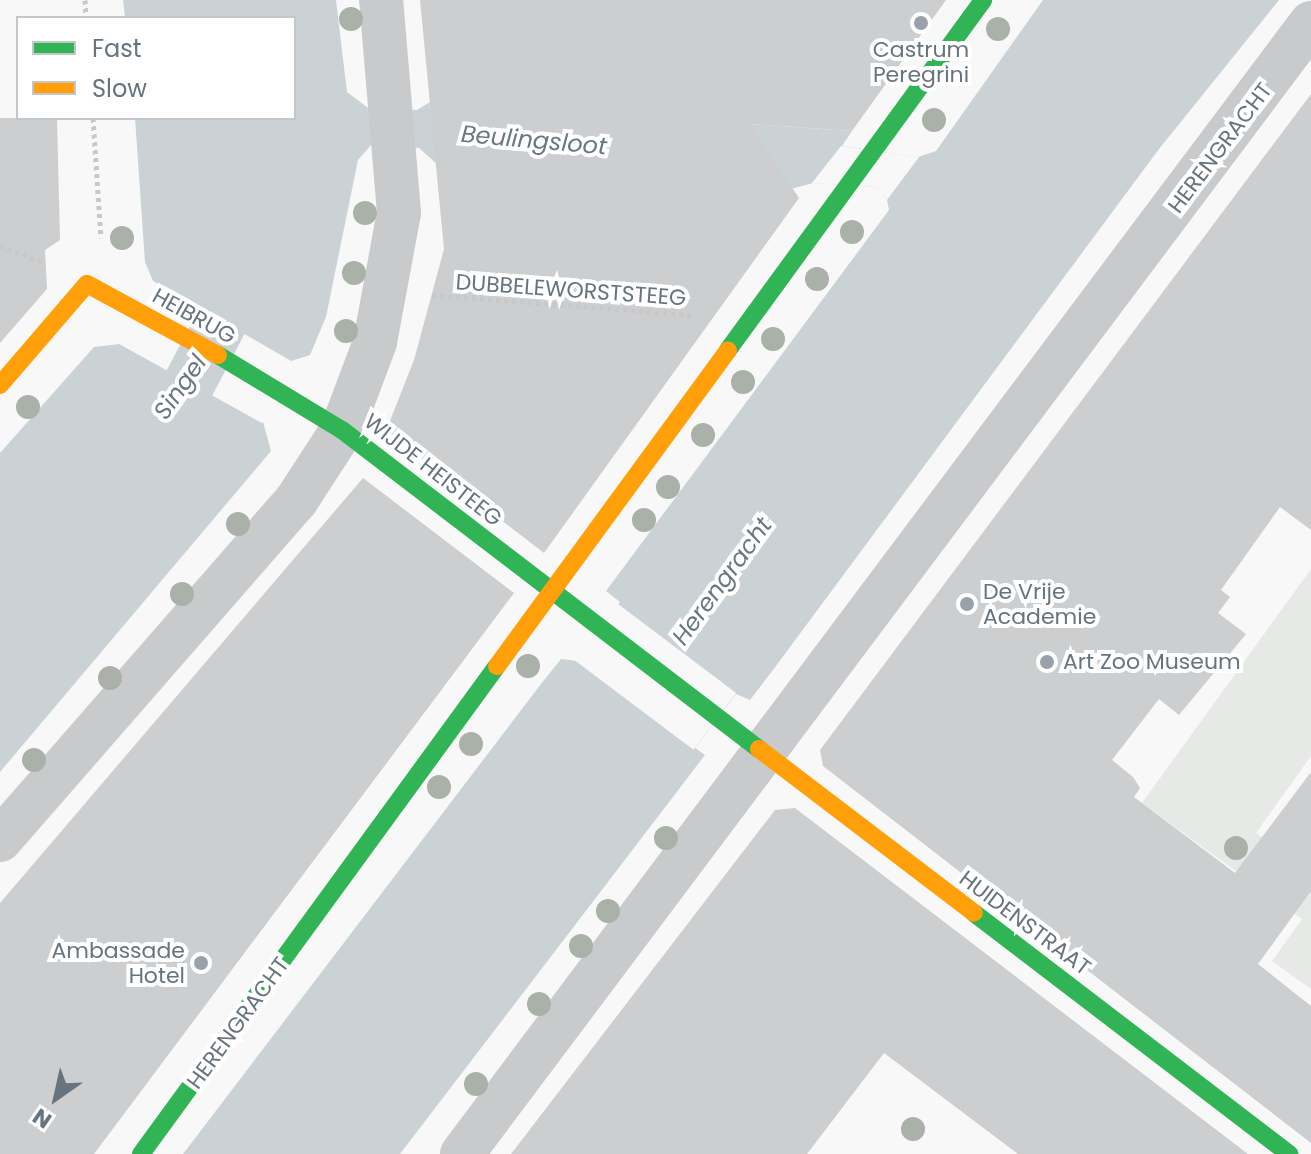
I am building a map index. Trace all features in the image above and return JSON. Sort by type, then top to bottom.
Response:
[{"type":"street","points":[[0,840],[296,501],[342,430],[375,342],[399,213],[381,0]]},
{"type":"street","name":"HERENGRACHT","points":[[141,1154],[755,320],[983,0]]},
{"type":"street","name":"HERENGRACHT","points":[[462,1154],[749,743],[1311,23]]},
{"type":"street","points":[[0,385],[87,284]]},
{"type":"street","name":"HEIBRUG","points":[[87,284],[279,389]]},
{"type":"street","name":"WIJDE HEISTEEG","points":[[279,389],[342,430],[553,594]]},
{"type":"street","name":"HUIDENSTRAAT","points":[[553,594],[1289,1154]]},
{"type":"path","points":[[87,284],[101,247],[93,120]]},
{"type":"path","name":"DUBBELEWORSTSTEEG","points":[[384,292],[755,320]]},
{"type":"shaded area","points":[[1311,569],[1311,756],[1256,833],[1311,874],[1311,989],[1272,961],[1302,919],[1142,803]]},
{"type":"water","points":[[123,0],[336,0],[347,92],[368,108],[417,110],[430,102],[852,131],[842,146],[918,157],[936,151],[1043,0],[1279,0],[1159,149],[750,700],[736,694],[695,748],[705,755],[400,1154],[183,1154],[541,684],[561,659],[577,661],[620,602],[606,591],[889,210],[887,200],[878,187],[813,183],[791,189],[439,166],[419,148],[372,144],[358,160],[326,317],[310,355],[291,361],[153,281],[145,262],[135,120],[296,120],[296,16],[125,16]]},
{"type":"water","points":[[120,344],[263,422],[271,451],[0,772],[0,453],[94,347]]},
{"type":"pier","points":[[841,146],[919,157],[887,200],[878,187],[812,183]]},
{"type":"pier","points":[[122,341],[264,420],[262,423],[120,344]]},
{"type":"pier","points":[[618,604],[736,693],[693,750],[575,661]]},
{"type":"building","points":[[420,0],[946,0],[852,131],[750,124],[799,198],[544,553],[386,431],[414,360],[444,249]]},
{"type":"building","points":[[1311,94],[1311,530],[1280,507],[1221,590],[1230,597],[1218,613],[1246,634],[1179,715],[1159,699],[1112,760],[1133,777],[1140,788],[1134,797],[1235,873],[1311,772],[1311,891],[1258,964],[1311,1006],[1311,1143],[823,766],[820,750]]},
{"type":"building","points":[[0,118],[57,120],[60,240],[45,250],[47,289],[0,343]]},
{"type":"building","points":[[363,478],[514,593],[94,1154],[0,1154],[0,903]]},
{"type":"building","points":[[795,808],[1248,1154],[1018,1154],[884,1053],[807,1154],[511,1154],[775,810]]},
{"type":"waterway","name":"Singel","points":[[144,436],[189,384],[223,319],[244,120]]},
{"type":"traffic: fast","points":[[728,350],[983,0]]},
{"type":"traffic: fast","points":[[218,355],[342,430],[759,749]]},
{"type":"traffic: fast","points":[[141,1154],[497,666]]},
{"type":"traffic: fast","points":[[974,913],[1289,1154]]},
{"type":"traffic: slow","points":[[0,385],[87,284],[218,355]]},
{"type":"traffic: slow","points":[[497,666],[728,350]]},
{"type":"traffic: slow","points":[[759,749],[974,913]]},
{"type":"place","name":"Castrum Peregrini","points":[[921,23]]},
{"type":"place","name":"De Vrije Academie","points":[[967,604]]},
{"type":"place","name":"Art Zoo Museum","points":[[1047,662]]},
{"type":"place","name":"Ambassade Hotel","points":[[201,963]]},
{"type":"water label","name":"Beulingsloot","points":[[534,140]]},
{"type":"water label","name":"Herengracht","points":[[722,581]]}]
